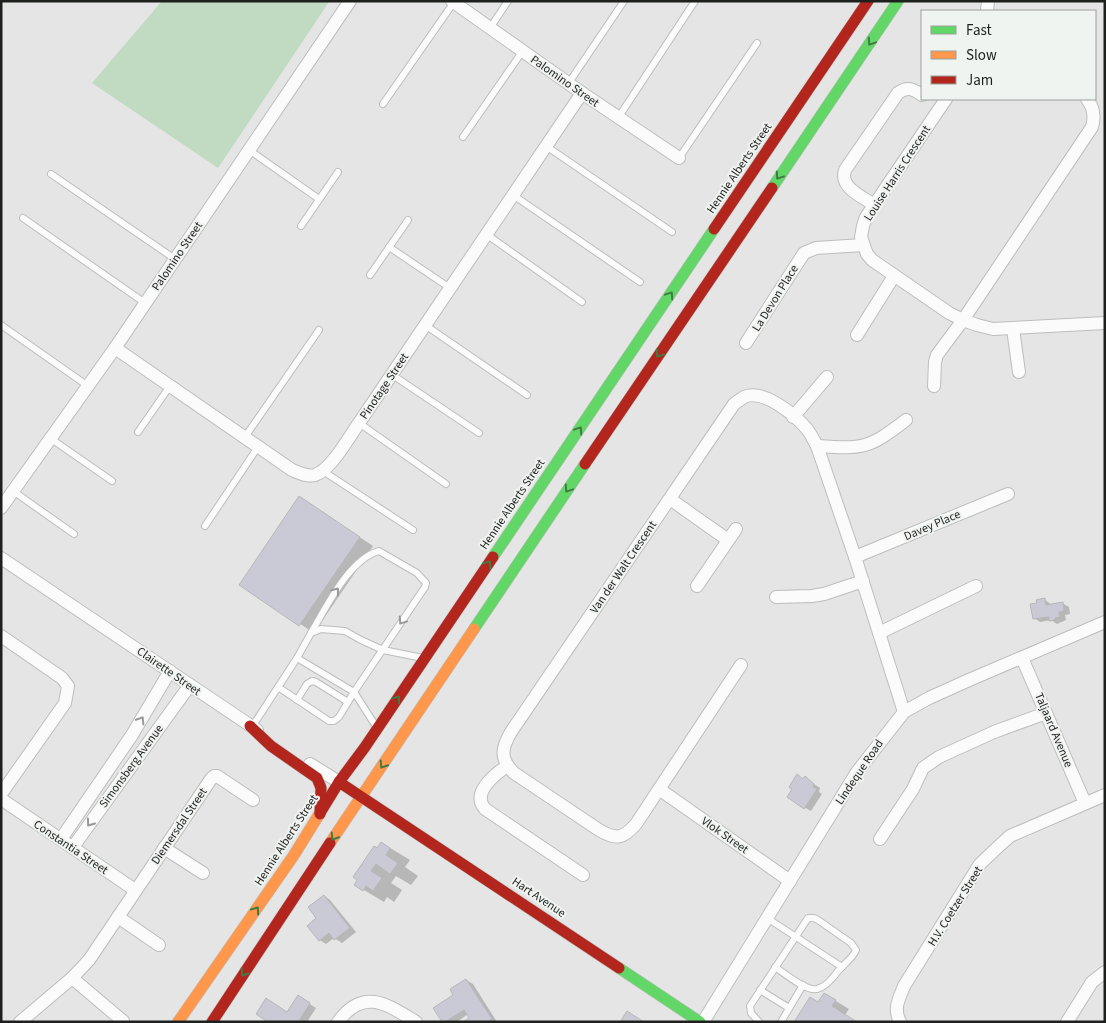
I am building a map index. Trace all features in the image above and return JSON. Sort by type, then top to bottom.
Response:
[{"type":"street","name":"Palomino Street","points":[[1,508],[115,348],[350,1]]},
{"type":"street","name":"Hennie Alberts Street","points":[[178,1022],[294,855],[339,782],[868,1]]},
{"type":"street","points":[[212,1022],[898,1]]},
{"type":"street","name":"Palomino Street","points":[[453,2],[568,84],[679,158]]},
{"type":"street","points":[[874,205],[848,187],[844,182],[845,170],[902,89],[909,88],[921,94]]},
{"type":"street","name":"Pinotage Street","points":[[323,470],[359,423],[582,93]]},
{"type":"street","points":[[934,386],[937,355],[963,320],[1092,127],[1099,112],[1088,100]]},
{"type":"street","name":"Louise Harris Crescent","points":[[863,245],[863,226],[874,205],[943,103]]},
{"type":"street","points":[[863,245],[872,260],[894,276],[949,313],[984,327],[1013,328],[1105,323]]},
{"type":"street","name":"La Devon Place","points":[[746,343],[804,253],[816,248],[863,245]]},
{"type":"street","points":[[856,335],[894,276]]},
{"type":"street","points":[[1013,328],[1019,372]]},
{"type":"street","points":[[115,348],[292,470],[305,476],[314,475],[323,470]]},
{"type":"street","points":[[793,417],[826,377]]},
{"type":"street","name":"Van der Walt Crescent","points":[[507,766],[503,755],[504,744],[510,732],[734,404],[745,397],[758,396],[776,403],[807,430],[817,446],[855,557],[904,712]]},
{"type":"street","points":[[817,446],[851,448],[864,446],[883,438],[906,420]]},
{"type":"street","name":"Davey Place","points":[[855,557],[1008,494]]},
{"type":"street","points":[[670,499],[728,540]]},
{"type":"street","points":[[697,586],[736,529]]},
{"type":"street","name":"Clairette Street","points":[[1,558],[251,726],[339,782]]},
{"type":"street","points":[[776,597],[824,594],[862,580]]},
{"type":"street","points":[[879,633],[976,586]]},
{"type":"street","name":"Lindeque Road","points":[[701,1022],[857,772],[904,712],[929,698],[1105,622]]},
{"type":"street","points":[[1,636],[62,678],[68,686],[65,703],[3,800]]},
{"type":"street","name":"Taljaard Avenue","points":[[1022,658],[1085,803]]},
{"type":"street","points":[[582,875],[485,809],[481,804],[480,798],[489,780],[507,766],[514,773],[599,830],[619,837],[629,833],[741,665]]},
{"type":"street","name":"Simonsberg Avenue","points":[[61,839],[132,735],[170,671]]},
{"type":"street","name":"Simonsberg Avenue","points":[[73,847],[190,685]]},
{"type":"street","points":[[880,839],[913,789],[923,768],[939,757],[994,732],[1046,713]]},
{"type":"street","points":[[251,726],[270,745],[317,778],[320,788],[320,815]]},
{"type":"street","name":"Diemersdal Street","points":[[20,1022],[72,978],[88,960],[214,776],[217,776],[253,800]]},
{"type":"street","name":"Hart Avenue","points":[[339,782],[701,1022]]},
{"type":"street","name":"Vlok Street","points":[[659,789],[790,881]]},
{"type":"street","name":"H.V. Coetzer Street","points":[[900,1022],[896,1014],[897,1003],[904,986],[980,864],[1010,836],[1105,795]]},
{"type":"street","name":"Constantia Street","points":[[3,800],[136,890]]},
{"type":"street","points":[[164,848],[203,873]]},
{"type":"street","points":[[118,917],[159,945]]},
{"type":"street","points":[[1067,1022],[1092,982],[1105,972]]},
{"type":"street","points":[[72,978],[123,1021]]},
{"type":"street","points":[[338,1022],[350,1009],[366,1002],[388,1005],[416,1022]]},
{"type":"lane","points":[[490,28],[508,1]]},
{"type":"lane","points":[[568,84],[624,1]]},
{"type":"lane","points":[[383,104],[453,2]]},
{"type":"lane","points":[[618,118],[695,2]]},
{"type":"lane","points":[[679,158],[757,43]]},
{"type":"lane","points":[[463,137],[522,52]]},
{"type":"lane","points":[[546,146],[672,232]]},
{"type":"lane","points":[[249,150],[319,199]]},
{"type":"lane","points":[[301,226],[338,172]]},
{"type":"lane","points":[[52,174],[175,259]]},
{"type":"lane","points":[[513,194],[640,282]]},
{"type":"lane","points":[[23,218],[145,303]]},
{"type":"lane","points":[[370,275],[408,220]]},
{"type":"lane","points":[[486,234],[582,302]]},
{"type":"lane","points":[[389,247],[450,288]]},
{"type":"lane","points":[[1,325],[88,386]]},
{"type":"lane","points":[[425,325],[527,395]]},
{"type":"lane","points":[[245,438],[319,330]]},
{"type":"lane","points":[[391,374],[479,433]]},
{"type":"lane","points":[[138,432],[170,386]]},
{"type":"lane","points":[[359,423],[446,484]]},
{"type":"lane","points":[[50,438],[112,481]]},
{"type":"lane","points":[[205,526],[258,447]]},
{"type":"lane","points":[[323,470],[413,530]]},
{"type":"lane","points":[[13,492],[74,534]]},
{"type":"lane","points":[[251,726],[297,658],[332,597],[354,568],[368,555],[379,551],[417,573],[426,583],[339,717],[334,721],[329,721],[278,687]]},
{"type":"lane","points":[[311,633],[322,628],[345,631],[382,650],[424,659]]},
{"type":"lane","points":[[297,658],[354,692],[377,728]]},
{"type":"lane","points":[[297,700],[307,684],[312,681],[348,702]]},
{"type":"lane","points":[[759,1022],[754,1018],[750,1006],[760,990],[795,936],[808,918],[811,917],[818,920],[847,939],[854,946],[855,952],[831,979],[818,989],[814,990],[803,985],[775,967]]},
{"type":"lane","points":[[767,918],[842,967]]},
{"type":"lane","points":[[781,1022],[803,985]]},
{"type":"lane","points":[[760,990],[789,1008]]},
{"type":"green space","points":[[162,1],[329,2],[218,168],[92,83]]},
{"type":"building","points":[[299,496],[360,537],[299,626],[239,585]]},
{"type":"building","points":[[1045,598],[1046,605],[1063,602],[1064,611],[1059,612],[1060,617],[1049,621],[1049,617],[1033,619],[1030,604],[1037,603],[1036,600]]},
{"type":"building","points":[[797,774],[803,779],[805,776],[814,784],[813,787],[817,789],[804,809],[787,797],[792,789],[789,787]]},
{"type":"building","points":[[381,842],[390,848],[386,855],[398,863],[390,874],[376,864],[371,871],[382,878],[373,891],[366,886],[363,891],[354,885],[357,880],[353,877],[374,846],[377,848]]},
{"type":"building","points":[[324,895],[350,928],[334,940],[329,933],[319,941],[307,926],[316,918],[308,907]]},
{"type":"building","points":[[466,979],[492,1019],[488,1022],[463,1022],[469,1018],[464,1010],[442,1022],[433,1008],[453,995],[450,989]]},
{"type":"building","points":[[824,993],[836,1000],[832,1006],[857,1022],[794,1022],[810,997],[818,1002]]},
{"type":"building","points":[[298,995],[310,1003],[300,1022],[268,1022],[256,1014],[266,998],[287,1012]]},
{"type":"building","points":[[627,1011],[644,1022],[620,1022]]},
{"type":"traffic: fast","points":[[772,188],[898,1]]},
{"type":"traffic: fast","points":[[493,557],[714,229]]},
{"type":"traffic: fast","points":[[474,629],[585,464]]},
{"type":"traffic: fast","points":[[619,968],[700,1022]]},
{"type":"traffic: slow","points":[[330,843],[474,629]]},
{"type":"traffic: slow","points":[[178,1022],[294,855],[320,813]]},
{"type":"traffic: jam","points":[[714,229],[868,1]]},
{"type":"traffic: jam","points":[[585,464],[772,188]]},
{"type":"traffic: jam","points":[[320,813],[339,782],[365,747],[493,557]]},
{"type":"traffic: jam","points":[[250,726],[271,746],[317,778],[321,788],[320,814]]},
{"type":"traffic: jam","points":[[339,782],[619,968]]},
{"type":"traffic: jam","points":[[212,1022],[330,843]]}]
